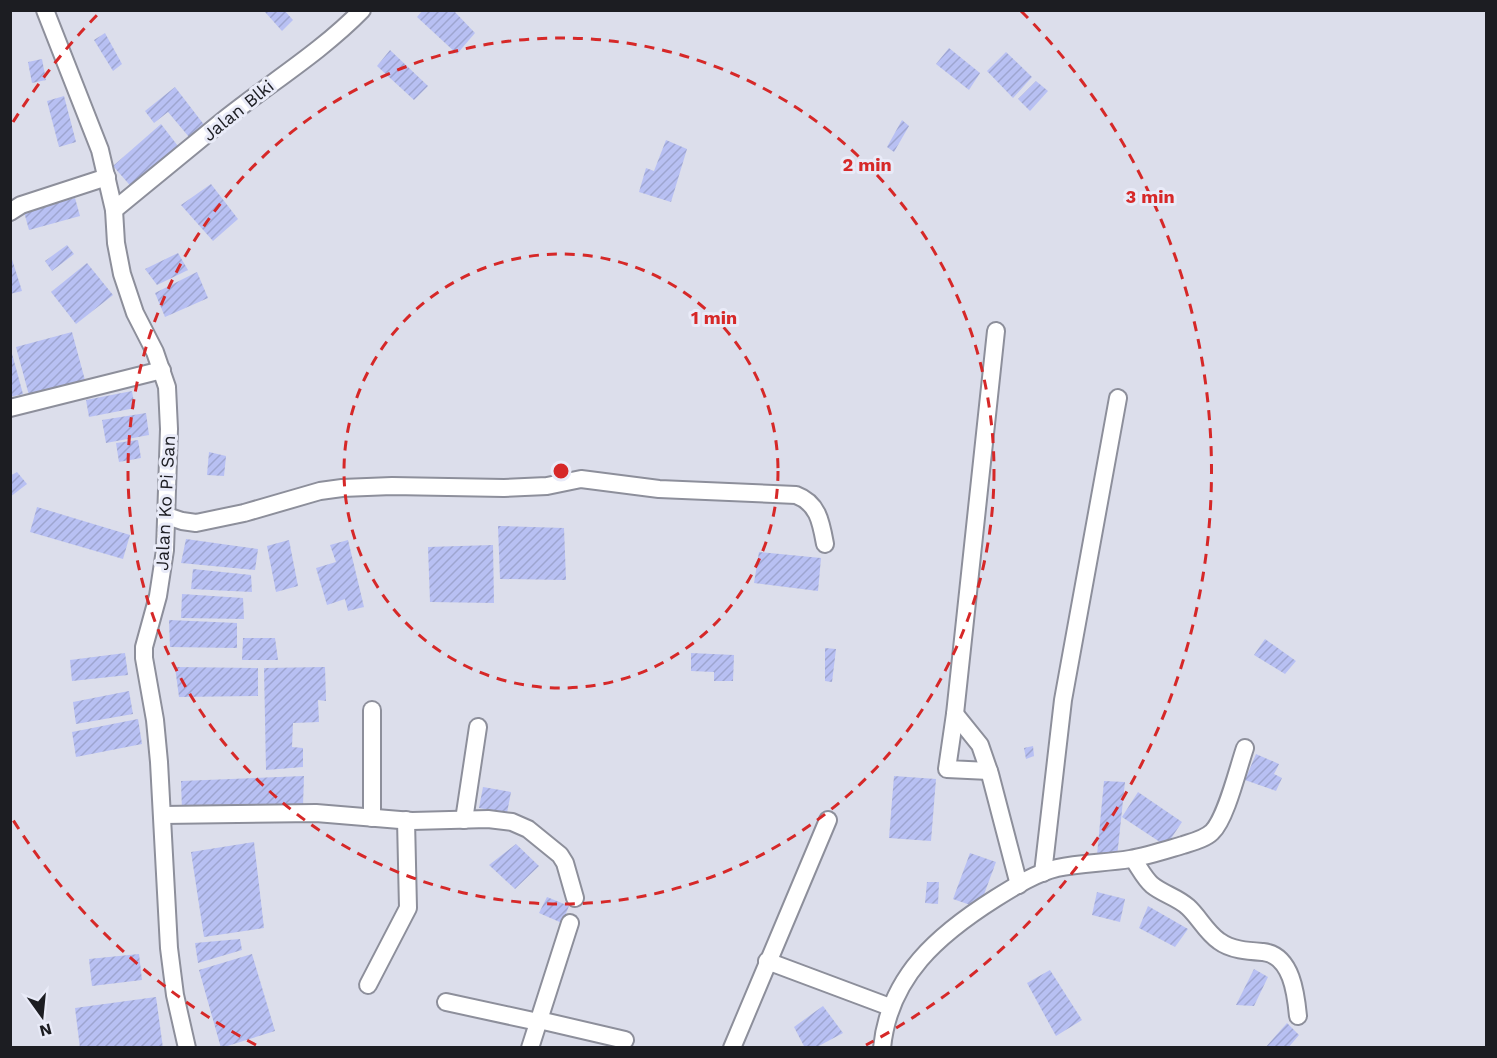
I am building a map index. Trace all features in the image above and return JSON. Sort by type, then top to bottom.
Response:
[{"type":"street","name":"Jalan Ko Pi San","points":[[45,10],[100,150],[114,210],[118,255],[128,292],[162,370],[169,406],[165,550],[158,596],[144,647],[155,720],[163,815],[169,948],[187,1047]]},
{"type":"street","name":"Jalan Blki","points":[[114,210],[225,119],[322,46],[362,10]]},
{"type":"street","points":[[10,212],[21,205],[107,177]]},
{"type":"street","points":[[989,771],[947,769],[955,714],[996,331]]},
{"type":"street","points":[[10,408],[162,370]]},
{"type":"street","points":[[1043,873],[1064,700],[1118,398]]},
{"type":"street","points":[[167,516],[196,523],[244,513],[320,491],[342,488],[392,486],[504,488],[547,486],[581,478],[659,489],[796,495],[811,502],[817,513],[825,544]]},
{"type":"street","points":[[372,710],[372,819]]},
{"type":"street","points":[[955,714],[980,745],[1019,885]]},
{"type":"street","points":[[464,820],[478,727]]},
{"type":"street","points":[[882,1047],[884,1027],[890,1007],[906,977],[929,949],[969,915],[1019,885],[1054,869],[1133,859],[1195,841],[1212,832],[1222,817],[1245,748]]},
{"type":"street","points":[[163,815],[316,813],[372,819],[504,821],[528,829],[560,855],[565,863],[575,898]]},
{"type":"street","points":[[368,986],[408,908],[406,820]]},
{"type":"street","points":[[732,1047],[828,820]]},
{"type":"street","points":[[1133,859],[1152,884],[1188,907],[1219,942],[1245,951],[1266,952],[1274,956],[1290,973],[1298,1016]]},
{"type":"street","points":[[530,1047],[570,923]]},
{"type":"street","points":[[767,961],[890,1007]]},
{"type":"street","points":[[446,1002],[625,1040]]},
{"type":"building","points":[[266,10],[284,10],[293,20],[282,31],[265,12]]},
{"type":"building","points":[[423,10],[453,10],[475,33],[457,54],[417,17]]},
{"type":"building","points":[[105,33],[122,64],[113,71],[94,40]]},
{"type":"building","points":[[949,48],[980,73],[969,90],[936,64]]},
{"type":"building","points":[[390,50],[428,86],[414,100],[377,66]]},
{"type":"building","points":[[1006,52],[1032,77],[1013,98],[987,71]]},
{"type":"building","points":[[42,59],[46,80],[32,83],[28,62]]},
{"type":"building","points":[[1036,81],[1048,91],[1030,111],[1018,99]]},
{"type":"building","points":[[175,87],[205,126],[189,137],[168,112],[154,123],[145,111]]},
{"type":"building","points":[[64,96],[76,142],[59,147],[47,101]]},
{"type":"building","points":[[902,120],[909,126],[894,152],[887,147]]},
{"type":"building","points":[[161,124],[181,150],[135,191],[113,166]]},
{"type":"building","points":[[666,140],[687,149],[671,202],[639,192],[646,168],[654,171]]},
{"type":"building","points":[[211,184],[238,219],[213,241],[181,205]]},
{"type":"building","points":[[75,198],[80,216],[29,230],[24,212]]},
{"type":"building","points":[[67,245],[74,254],[52,271],[45,261]]},
{"type":"building","points":[[10,253],[22,291],[10,294]]},
{"type":"building","points":[[178,253],[188,270],[157,285],[145,269]]},
{"type":"building","points":[[87,263],[113,295],[76,324],[51,292]]},
{"type":"building","points":[[197,272],[208,298],[165,317],[155,293]]},
{"type":"building","points":[[72,332],[86,384],[30,399],[16,347]]},
{"type":"building","points":[[10,351],[23,394],[10,397]]},
{"type":"building","points":[[132,391],[135,408],[89,417],[86,400]]},
{"type":"building","points":[[146,413],[149,435],[106,443],[102,420]]},
{"type":"building","points":[[138,440],[141,458],[119,462],[116,443]]},
{"type":"building","points":[[209,452],[226,456],[224,476],[207,475]]},
{"type":"building","points":[[17,472],[27,484],[10,497],[10,476]]},
{"type":"building","points":[[37,507],[130,535],[123,559],[30,532]]},
{"type":"building","points":[[498,526],[564,528],[566,580],[500,579]]},
{"type":"building","points":[[186,539],[258,549],[255,570],[181,563]]},
{"type":"building","points":[[289,540],[298,586],[276,592],[267,546]]},
{"type":"building","points":[[348,540],[364,607],[348,611],[345,599],[327,605],[316,568],[336,562],[330,545]]},
{"type":"building","points":[[493,545],[494,603],[430,602],[428,547]]},
{"type":"building","points":[[759,552],[821,558],[818,591],[754,583]]},
{"type":"building","points":[[193,569],[251,575],[252,592],[191,589]]},
{"type":"building","points":[[182,594],[243,598],[244,619],[181,618]]},
{"type":"building","points":[[169,620],[237,623],[237,648],[170,647]]},
{"type":"building","points":[[243,638],[275,638],[278,660],[242,660]]},
{"type":"building","points":[[1265,639],[1296,661],[1285,674],[1254,655]]},
{"type":"building","points":[[825,648],[836,649],[832,682],[825,681]]},
{"type":"building","points":[[125,653],[128,675],[72,681],[70,660]]},
{"type":"building","points":[[691,653],[734,655],[733,681],[714,681],[714,672],[691,671]]},
{"type":"building","points":[[175,667],[258,668],[258,696],[179,697]]},
{"type":"building","points":[[325,667],[326,701],[318,700],[319,722],[293,723],[292,747],[303,748],[303,767],[266,770],[264,668]]},
{"type":"building","points":[[129,691],[133,714],[76,724],[73,702]]},
{"type":"building","points":[[138,719],[142,744],[76,757],[72,732]]},
{"type":"building","points":[[1033,746],[1034,756],[1026,759],[1024,748]]},
{"type":"building","points":[[1256,754],[1279,764],[1274,774],[1282,778],[1276,791],[1245,780]]},
{"type":"building","points":[[304,776],[303,806],[182,811],[181,781]]},
{"type":"building","points":[[894,776],[936,779],[931,841],[889,838]]},
{"type":"building","points":[[1104,781],[1125,782],[1117,857],[1097,855]]},
{"type":"building","points":[[483,787],[511,792],[507,813],[479,808]]},
{"type":"building","points":[[1138,792],[1182,822],[1166,846],[1122,817]]},
{"type":"building","points":[[254,842],[264,928],[204,937],[191,852]]},
{"type":"building","points":[[516,844],[539,866],[515,889],[489,865]]},
{"type":"building","points":[[970,853],[996,862],[979,908],[953,899]]},
{"type":"building","points":[[927,882],[939,882],[938,904],[925,903]]},
{"type":"building","points":[[1097,892],[1125,899],[1120,922],[1092,915]]},
{"type":"building","points":[[547,897],[569,906],[562,923],[539,913]]},
{"type":"building","points":[[1148,906],[1188,929],[1175,947],[1139,928]]},
{"type":"building","points":[[240,939],[242,950],[198,963],[195,943]]},
{"type":"building","points":[[139,954],[142,980],[92,986],[89,959]]},
{"type":"building","points":[[252,954],[275,1031],[221,1048],[199,970]]},
{"type":"building","points":[[1254,969],[1268,977],[1254,1006],[1236,1005]]},
{"type":"building","points":[[1050,970],[1082,1020],[1056,1036],[1027,983]]},
{"type":"building","points":[[156,997],[163,1048],[80,1048],[75,1008]]},
{"type":"building","points":[[823,1006],[843,1033],[815,1048],[805,1048],[794,1027]]},
{"type":"building","points":[[1287,1023],[1299,1035],[1288,1048],[1265,1048]]}]
